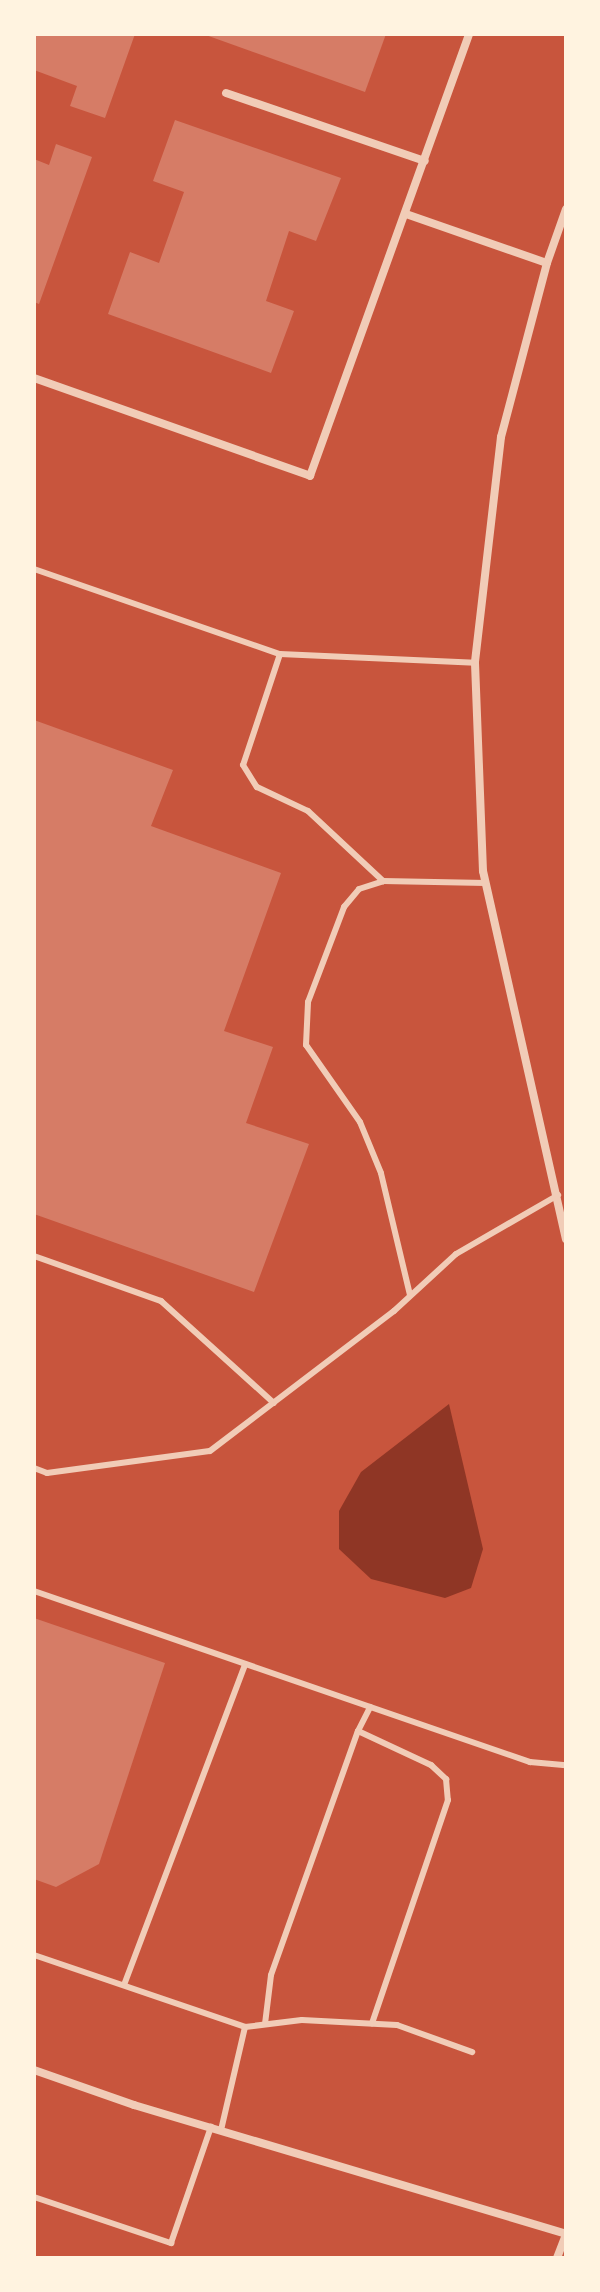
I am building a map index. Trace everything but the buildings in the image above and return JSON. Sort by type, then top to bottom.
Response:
[{"type":"street","points":[[34,378],[310,476],[469,34]]},
{"type":"street","points":[[226,93],[425,161]]},
{"type":"street","points":[[566,209],[547,263],[501,437],[475,663],[486,883],[562,1194],[566,1239]]},
{"type":"street","points":[[406,214],[547,263]]},
{"type":"street","points":[[34,2070],[134,2105],[566,2234],[557,2258]]},
{"type":"lane","points":[[34,569],[280,654],[475,663]]},
{"type":"lane","points":[[280,654],[243,765],[257,787],[308,811],[383,881]]},
{"type":"lane","points":[[410,1295],[381,1173],[366,1135],[306,1045],[304,1028],[308,1002],[344,907],[359,889],[383,881],[486,883]]},
{"type":"lane","points":[[34,1468],[47,1473],[210,1451],[410,1295],[456,1254],[562,1194]]},
{"type":"lane","points":[[34,1256],[161,1301],[274,1403]]},
{"type":"lane","points":[[34,1591],[530,1762],[566,1765]]},
{"type":"lane","points":[[124,1985],[245,1664]]},
{"type":"lane","points":[[265,2024],[271,1975],[358,1731],[370,1707]]},
{"type":"lane","points":[[358,1731],[431,1765],[446,1779],[448,1800],[372,2023]]},
{"type":"lane","points":[[34,1955],[245,2027],[302,2020],[397,2025],[472,2052]]},
{"type":"lane","points":[[221,2130],[245,2027]]},
{"type":"lane","points":[[34,2197],[171,2243],[211,2127]]},
{"type":"shaded area","points":[[449,1404],[483,1549],[471,1588],[445,1598],[371,1579],[339,1549],[339,1511],[361,1472]]}]
